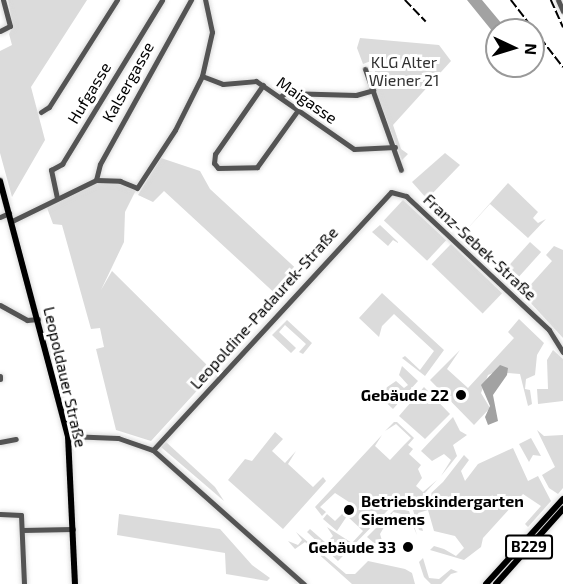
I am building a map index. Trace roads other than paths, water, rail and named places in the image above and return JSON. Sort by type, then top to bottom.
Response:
[{"type":"main road","name":"Leopoldauer Straße","points":[[0,181],[68,436],[75,584]]},
{"type":"main road","name":"B229","points":[[491,583],[563,499]]},
{"type":"main road","name":"B229","points":[[491,583],[563,509]]},
{"type":"street","points":[[0,32],[9,28],[3,0]]},
{"type":"street","points":[[41,112],[49,107],[117,0]]},
{"type":"street","name":"Hufgasse","points":[[57,198],[51,170],[62,164],[162,0]]},
{"type":"street","name":"Kalsergasse","points":[[96,180],[100,164],[191,0]]},
{"type":"street","points":[[12,221],[96,180],[120,181],[137,188],[175,130],[202,76],[212,32],[205,0]]},
{"type":"street","points":[[558,0],[563,11]]},
{"type":"street","points":[[365,69],[395,147],[401,170]]},
{"type":"street","name":"Maigasse","points":[[202,76],[223,84],[250,79],[280,97],[354,149],[395,147]]},
{"type":"street","points":[[263,86],[215,154],[214,163],[222,168],[257,167],[298,111]]},
{"type":"street","points":[[280,97],[285,93],[356,95],[373,90]]},
{"type":"street","name":"Franz-Sebek-Straße","points":[[399,192],[549,330],[563,352]]},
{"type":"street","name":"Leopoldine-Padaurek-Straße","points":[[153,450],[382,198],[399,192]]},
{"type":"street","points":[[0,217],[9,213]]},
{"type":"street","points":[[0,305],[27,320],[38,319]]},
{"type":"street","points":[[68,436],[118,438],[153,450],[304,584]]},
{"type":"street","points":[[0,442],[16,439]]},
{"type":"street","points":[[0,514],[21,515],[24,584]]},
{"type":"street","points":[[22,530],[74,529]]},
{"type":"railway","points":[[405,0],[426,22]]},
{"type":"railway","points":[[511,0],[563,67]]},
{"type":"railway","points":[[551,0],[563,27]]},
{"type":"place","name":"Gebäude 22","points":[[461,395]]},
{"type":"place","name":"Betriebskindergarten Siemens","points":[[349,510]]},
{"type":"place","name":"Gebäude 33","points":[[408,547]]},
{"type":"park label","name":"KLG Alter Wiener 21","points":[[404,71]]}]
